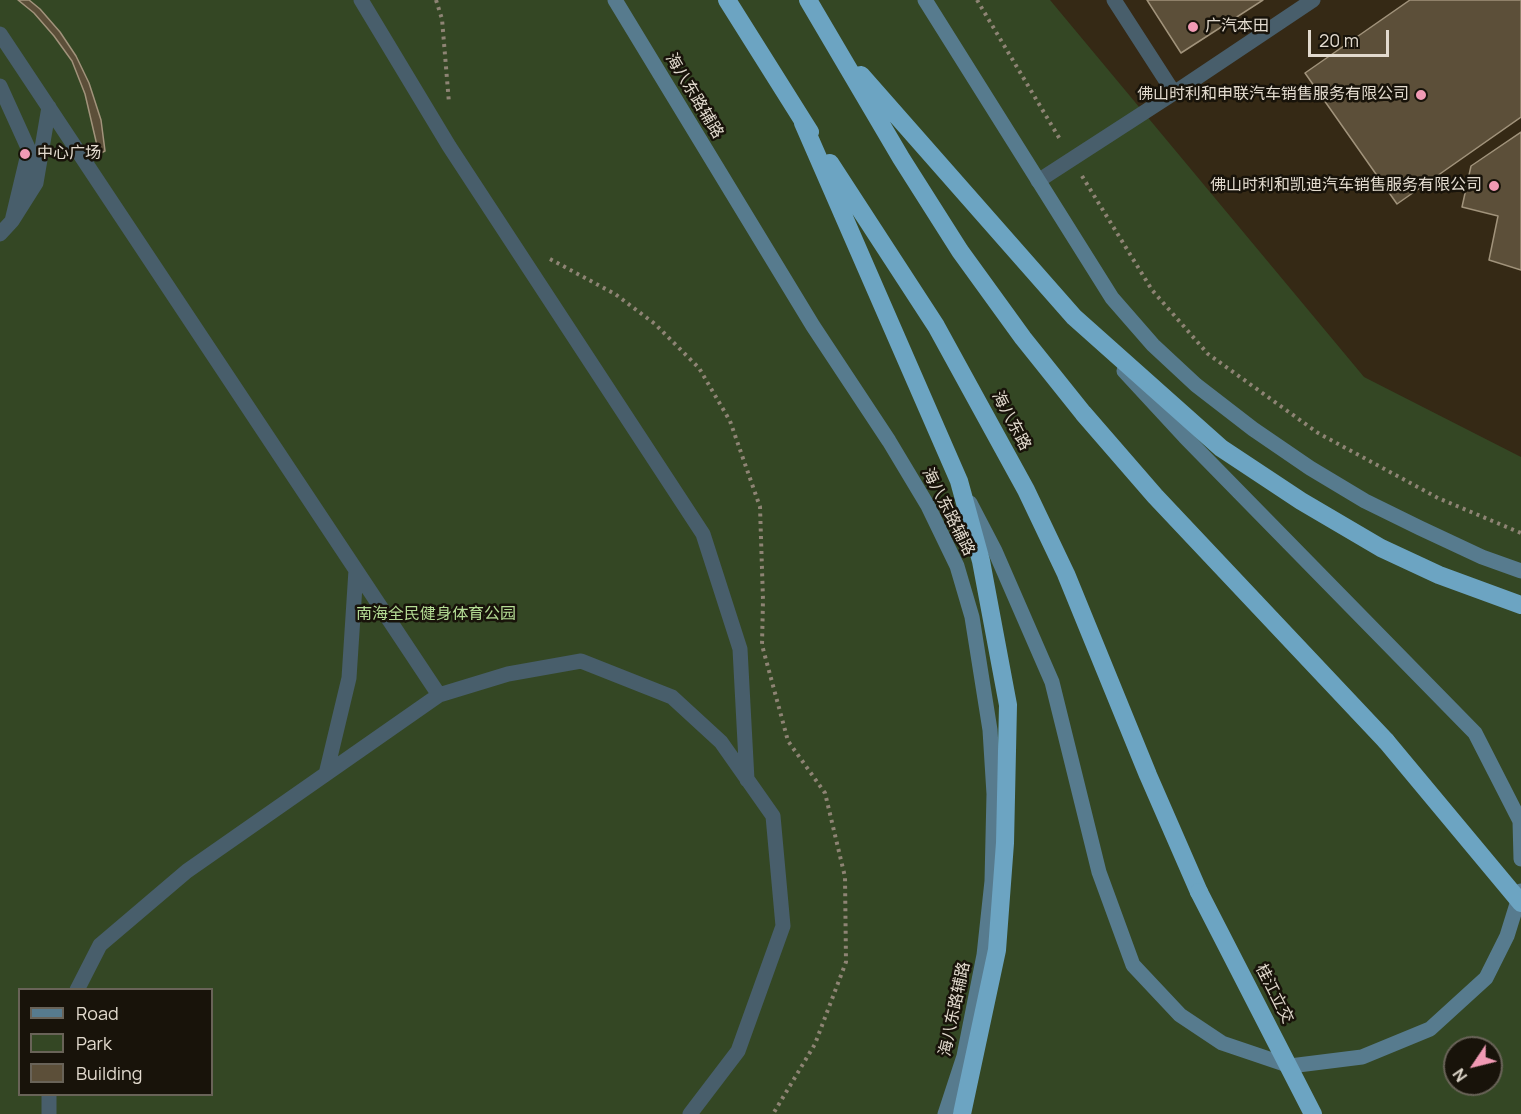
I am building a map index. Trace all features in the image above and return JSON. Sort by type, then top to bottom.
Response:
[{"type":"highway","name":"海八东路","points":[[727,0],[803,123],[936,326],[1026,490],[1066,574],[1148,775],[1199,892]]},
{"type":"highway","points":[[808,0],[901,158],[960,251],[1023,338],[1083,413],[1155,496],[1386,741],[1521,903]]},
{"type":"highway","points":[[831,41],[1074,317],[1221,448],[1301,501],[1381,548],[1439,575],[1521,605]]},
{"type":"highway","points":[[803,123],[959,481],[981,561],[1008,705],[1005,843],[997,950],[962,1114]]},
{"type":"highway","name":"桂江立交","points":[[1199,892],[1313,1114]]},
{"type":"main road","name":"海八东路辅路","points":[[615,0],[813,326],[889,441],[928,506],[957,566],[972,617],[990,730],[994,794],[993,881],[984,955],[964,1056],[945,1114]]},
{"type":"main road","points":[[925,0],[1112,298],[1153,345],[1196,385],[1253,429],[1311,468],[1365,501],[1482,557],[1521,571]]},
{"type":"main road","points":[[1074,317],[1185,437],[1475,733],[1520,821],[1521,859]]},
{"type":"main road","points":[[959,481],[994,551],[1052,682],[1099,872],[1133,965],[1180,1015],[1222,1043],[1290,1066],[1362,1058],[1430,1029],[1486,978],[1507,936],[1521,891]]},
{"type":"lane","points":[[361,0],[450,146],[703,534],[740,649],[747,780]]},
{"type":"lane","points":[[1114,0],[1174,93]]},
{"type":"lane","points":[[1038,181],[1313,0]]},
{"type":"lane","points":[[0,34],[440,695]]},
{"type":"lane","points":[[0,86],[28,150],[12,222]]},
{"type":"lane","points":[[0,234],[12,222],[36,183],[49,107]]},
{"type":"lane","points":[[326,774],[349,678],[356,570]]},
{"type":"lane","points":[[78,988],[100,945],[187,871],[440,695],[508,674],[581,661],[672,697],[721,742],[773,816],[783,926],[738,1052],[690,1114]]},
{"type":"lane","points":[[49,1114],[50,1096]]},
{"type":"path","points":[[977,0],[1152,290],[1208,354],[1318,434],[1438,498],[1521,533]]},
{"type":"green space","name":"南海全民健身体育公园","points":[[0,0],[1050,0],[1364,377],[1521,457],[1521,1114],[0,1114]]},
{"type":"building","points":[[18,0],[29,0],[40,9],[60,32],[76,56],[89,83],[101,120],[105,151],[99,154],[85,94],[72,61],[34,13]]},
{"type":"building","name":"广汽本田","points":[[1147,0],[1263,0],[1181,53]]},
{"type":"building","name":"佛山时利和申联汽车销售服务有限公司","points":[[1410,0],[1521,0],[1521,117],[1397,204],[1305,73]]},
{"type":"building","name":"佛山时利和凯迪汽车销售服务有限公司","points":[[1521,132],[1521,270],[1489,260],[1498,216],[1462,207],[1471,166]]},
{"type":"place","name":"广汽本田","points":[[1193,27]]},
{"type":"place","name":"佛山时利和申联汽车销售服务有限公司","points":[[1421,95]]},
{"type":"place","name":"中心广场","points":[[25,154]]},
{"type":"place","name":"佛山时利和凯迪汽车销售服务有限公司","points":[[1494,186]]}]
